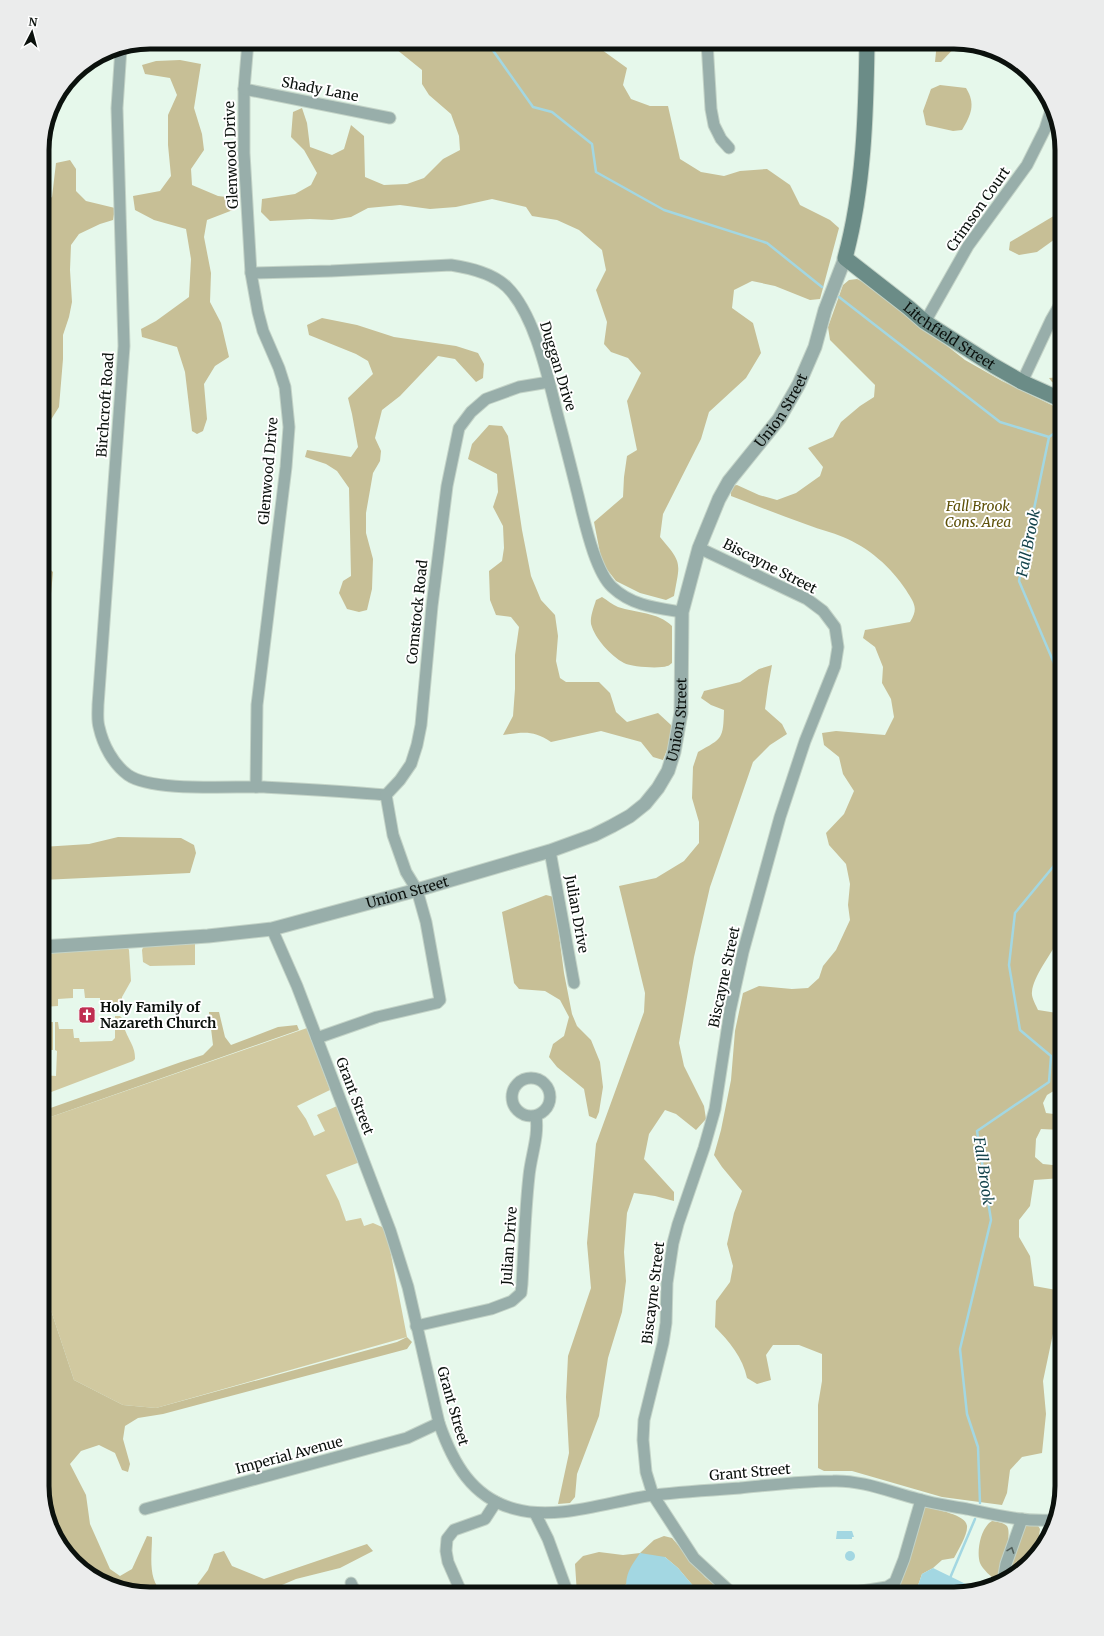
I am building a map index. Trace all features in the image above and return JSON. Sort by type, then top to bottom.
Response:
[{"type":"main road","name":"Union Street","points":[[844,258],[855,215],[863,155],[867,49]]},
{"type":"main road","name":"Litchfield Street","points":[[844,258],[925,322],[994,366],[1022,382],[1055,397]]},
{"type":"street","name":"Glenwood Drive","points":[[247,49],[244,89],[244,153],[251,273],[263,332],[280,368],[285,387],[289,427],[285,474],[257,705],[256,787]]},
{"type":"street","points":[[707,49],[711,109],[714,125],[721,139],[729,148]]},
{"type":"street","name":"Birchcroft Road","points":[[121,53],[117,108],[124,346],[98,705],[98,725],[104,744],[114,762],[128,776],[147,783],[166,786],[256,787],[386,795]]},
{"type":"street","name":"Shady Lane","points":[[244,89],[390,118]]},
{"type":"street","name":"Crimson Court","points":[[925,322],[968,246],[1026,165],[1045,130],[1049,117]]},
{"type":"street","name":"Union Street","points":[[49,947],[208,936],[272,929],[417,890],[550,851],[594,835],[630,816],[645,804],[658,788],[668,771],[674,752],[681,712],[682,612],[699,548],[714,511],[726,487],[779,419],[800,384],[815,347],[825,310],[844,258]]},
{"type":"street","name":"Duggan Drive","points":[[251,273],[451,265],[471,268],[490,276],[506,286],[518,302],[528,320],[535,338],[549,382],[587,532],[600,569],[611,586],[626,599],[645,606],[682,612]]},
{"type":"street","points":[[1022,382],[1055,313]]},
{"type":"street","name":"Comstock Road","points":[[386,795],[400,780],[411,764],[421,725],[432,606],[447,486],[459,428],[471,412],[486,399],[512,389],[549,382]]},
{"type":"street","name":"Biscayne Street","points":[[699,548],[807,600],[823,611],[835,627],[838,647],[835,666],[805,741],[780,817],[743,952],[730,1010],[715,1110],[673,1243],[667,1283],[666,1323],[663,1343],[644,1420],[643,1440],[646,1472],[653,1496],[694,1558],[725,1587]]},
{"type":"street","points":[[317,1038],[377,1017],[437,1003],[440,1000],[426,922],[417,890],[406,872],[393,834],[386,795]]},
{"type":"street","name":"Julian Drive","points":[[550,851],[574,983]]},
{"type":"street","name":"Grant Street","points":[[272,929],[297,986],[390,1230],[408,1287],[439,1424],[454,1461],[466,1477],[480,1491],[496,1502],[515,1509],[535,1513],[555,1513],[653,1496],[773,1485],[853,1481],[920,1500],[1022,1519],[1049,1520]]},
{"type":"street","name":"Julian Drive","points":[[416,1326],[490,1309],[512,1301],[521,1293],[528,1179],[538,1126],[536,1116]]},
{"type":"street","name":"Imperial Avenue","points":[[145,1509],[407,1438],[439,1424]]},
{"type":"street","points":[[887,1587],[895,1582],[904,1559],[920,1500]]},
{"type":"street","points":[[459,1587],[448,1562],[446,1551],[447,1538],[454,1530],[485,1519],[496,1502]]},
{"type":"street","points":[[535,1513],[548,1539],[565,1587]]},
{"type":"street","points":[[1004,1574],[1006,1564],[1022,1519]]},
{"type":"street","points":[[350,1583],[352,1587]]},
{"type":"shaded area","points":[[195,941],[195,965],[150,966],[143,962],[142,950],[144,945]]},
{"type":"shaded area","points":[[127,946],[129,950],[131,981],[122,997],[122,1006],[118,1009],[107,1009],[107,1007],[100,1007],[100,998],[85,998],[84,989],[73,989],[73,998],[58,999],[58,1006],[49,1007],[49,950]]},
{"type":"shaded area","points":[[115,1016],[120,1016],[123,1019],[125,1030],[134,1049],[135,1059],[49,1093],[49,1076],[56,1076],[57,1051],[55,1050],[55,1022],[58,1022],[59,1029],[73,1029],[74,1038],[79,1038],[80,1042],[112,1041],[115,1038]]},
{"type":"shaded area","points":[[49,1022],[53,1022],[53,1050],[49,1050]]},
{"type":"shaded area","points":[[307,1028],[330,1090],[297,1106],[306,1119],[314,1136],[325,1131],[317,1115],[337,1106],[360,1162],[326,1175],[339,1201],[346,1221],[361,1218],[364,1226],[373,1223],[382,1227],[387,1234],[407,1337],[156,1408],[123,1405],[74,1380],[49,1304],[49,1118]]},
{"type":"green space","points":[[396,49],[601,49],[627,68],[623,85],[631,99],[650,106],[668,106],[680,159],[701,172],[724,176],[740,171],[767,169],[790,185],[800,205],[830,220],[839,228],[820,299],[810,300],[775,286],[752,281],[734,290],[732,308],[753,323],[761,353],[746,378],[709,412],[701,439],[663,514],[660,537],[673,553],[678,564],[678,576],[674,596],[666,600],[640,593],[616,581],[602,563],[594,522],[623,497],[627,456],[637,450],[627,401],[641,373],[628,358],[611,352],[604,344],[607,322],[596,290],[606,270],[602,250],[579,230],[557,220],[532,216],[526,207],[492,199],[456,207],[430,209],[400,205],[368,208],[351,217],[332,220],[310,219],[270,221],[261,212],[262,199],[295,194],[311,185],[317,173],[304,150],[291,137],[293,112],[302,108],[307,123],[310,147],[332,155],[344,149],[351,125],[364,136],[365,177],[384,185],[407,184],[424,178],[443,159],[460,150],[459,136],[451,114],[429,95],[422,84],[422,70]]},
{"type":"green space","points":[[936,49],[953,49],[941,62],[935,62]]},
{"type":"green space","points":[[180,60],[201,64],[194,108],[202,134],[204,150],[191,169],[192,185],[218,196],[235,198],[233,210],[207,220],[204,237],[211,273],[210,302],[221,323],[229,357],[215,366],[204,384],[207,419],[203,431],[197,434],[192,431],[185,372],[177,347],[142,337],[141,329],[156,321],[189,297],[191,259],[186,229],[154,220],[135,210],[133,196],[160,191],[171,176],[168,145],[168,115],[177,95],[170,78],[145,74],[142,65],[156,61]]},
{"type":"green space","points":[[940,85],[966,88],[969,94],[972,104],[970,114],[962,130],[953,131],[926,125],[923,111],[931,89]]},
{"type":"green space","points":[[70,160],[76,169],[76,191],[86,201],[115,208],[113,220],[100,224],[79,234],[71,245],[70,270],[72,302],[63,335],[63,359],[59,407],[49,423],[49,199],[52,197],[56,163]]},
{"type":"green space","points":[[1055,215],[1055,239],[1037,252],[1019,255],[1009,250],[1010,242]]},
{"type":"green space","name":"Fall Brook Cons. Area","points":[[857,279],[868,284],[965,360],[1002,381],[1055,407],[1055,946],[1033,986],[1032,994],[1038,1010],[1055,1013],[1055,1090],[1047,1095],[1043,1103],[1046,1113],[1055,1114],[1055,1130],[1041,1129],[1036,1139],[1035,1157],[1043,1164],[1055,1165],[1055,1178],[1034,1180],[1030,1206],[1019,1220],[1019,1237],[1030,1256],[1034,1286],[1055,1290],[1055,1328],[1043,1381],[1046,1414],[1042,1453],[1022,1457],[1010,1470],[1007,1493],[1002,1505],[942,1497],[852,1471],[824,1471],[818,1468],[818,1405],[822,1381],[822,1354],[799,1345],[773,1345],[766,1355],[771,1380],[757,1384],[747,1378],[735,1350],[715,1327],[716,1301],[730,1282],[733,1266],[727,1244],[734,1213],[742,1191],[714,1155],[721,1130],[731,1080],[735,1031],[743,993],[759,986],[792,989],[808,988],[819,978],[823,966],[836,950],[850,920],[848,905],[850,884],[846,864],[829,845],[826,833],[844,814],[854,791],[843,774],[839,757],[824,745],[822,733],[836,731],[885,735],[894,717],[891,699],[882,683],[883,667],[875,647],[863,638],[865,630],[910,622],[915,609],[906,590],[893,573],[870,552],[861,546],[839,535],[812,527],[731,496],[731,486],[737,485],[759,495],[777,500],[796,493],[820,476],[823,467],[808,448],[833,437],[841,422],[860,406],[874,397],[875,385],[830,340],[828,327],[843,285],[849,280]]},
{"type":"green space","points":[[322,318],[357,325],[394,337],[456,346],[478,353],[484,364],[483,378],[476,382],[455,359],[438,356],[400,396],[382,410],[375,438],[381,451],[380,461],[373,473],[366,513],[366,533],[373,559],[372,589],[367,610],[359,612],[347,609],[339,593],[343,581],[351,576],[349,488],[337,471],[326,464],[305,457],[307,450],[351,457],[358,447],[348,398],[373,374],[368,361],[356,354],[309,335],[307,325]]},
{"type":"green space","points":[[1049,378],[1055,378],[1055,384],[1052,382]]},
{"type":"green space","points":[[489,425],[502,426],[508,436],[522,530],[531,576],[541,600],[555,615],[558,636],[556,661],[560,678],[566,682],[599,682],[610,693],[616,712],[627,722],[658,713],[671,725],[671,740],[663,760],[653,757],[641,742],[601,731],[551,742],[539,735],[528,733],[503,735],[513,716],[515,655],[519,627],[511,617],[496,615],[490,600],[489,571],[502,561],[504,548],[503,526],[493,507],[498,492],[497,474],[468,459],[472,444]]},
{"type":"green space","points":[[49,568],[53,572],[51,594],[49,597]]},
{"type":"green space","points":[[602,597],[618,607],[654,615],[672,626],[672,663],[663,667],[633,666],[624,663],[609,652],[596,635],[591,624],[596,600]]},
{"type":"green space","points":[[772,665],[765,709],[782,724],[787,734],[770,745],[753,762],[710,887],[694,957],[679,1043],[684,1066],[704,1106],[706,1119],[696,1130],[676,1114],[665,1110],[649,1134],[644,1159],[674,1192],[674,1201],[634,1193],[627,1213],[624,1252],[626,1281],[622,1312],[608,1358],[599,1416],[577,1474],[575,1497],[570,1503],[558,1504],[569,1453],[566,1397],[568,1356],[591,1288],[587,1243],[596,1144],[644,1012],[645,993],[619,886],[656,878],[684,861],[699,843],[699,822],[692,798],[693,767],[698,752],[712,744],[720,737],[723,727],[724,710],[711,705],[701,698],[704,691],[740,682],[759,669]]},
{"type":"green space","points":[[118,837],[181,838],[194,845],[196,853],[190,873],[49,880],[49,847],[89,844]]},
{"type":"green space","points":[[546,895],[554,897],[564,973],[572,1014],[577,1026],[591,1040],[600,1062],[603,1087],[599,1112],[596,1119],[589,1116],[584,1089],[557,1067],[549,1057],[553,1044],[564,1036],[569,1017],[560,1000],[545,991],[519,989],[514,983],[502,912]]},
{"type":"green space","points":[[209,1012],[219,1012],[225,1037],[231,1045],[278,1027],[297,1025],[299,1030],[49,1118],[49,1109],[203,1055],[213,1045]]},
{"type":"green space","points":[[49,1304],[74,1380],[123,1405],[156,1408],[397,1342],[407,1337],[412,1342],[407,1349],[163,1414],[138,1418],[125,1426],[123,1439],[130,1464],[128,1472],[122,1470],[115,1453],[99,1445],[81,1451],[70,1464],[86,1495],[90,1524],[110,1569],[120,1576],[132,1569],[147,1536],[152,1537],[151,1560],[155,1582],[158,1587],[143,1587],[117,1582],[105,1577],[88,1566],[78,1558],[62,1537],[52,1512],[49,1486]]},
{"type":"green space","points":[[926,1507],[962,1518],[967,1526],[966,1533],[954,1558],[942,1560],[933,1568],[922,1574],[917,1587],[893,1587],[923,1509]]},
{"type":"green space","points":[[992,1521],[1000,1522],[1007,1526],[1008,1531],[1007,1545],[999,1577],[993,1579],[983,1568],[979,1558],[980,1540],[988,1524]]},
{"type":"green space","points":[[1026,1523],[1037,1524],[1040,1529],[1038,1542],[1026,1558],[1010,1571],[1011,1562]]},
{"type":"green space","points":[[664,1536],[672,1538],[705,1577],[717,1587],[694,1587],[678,1568],[665,1557],[625,1585],[625,1587],[577,1587],[575,1564],[583,1556],[599,1552],[623,1555],[640,1553],[654,1540]]},
{"type":"green space","points":[[367,1544],[373,1551],[340,1568],[296,1579],[282,1585],[281,1587],[195,1587],[208,1570],[214,1554],[224,1551],[232,1566],[264,1579]]},
{"type":"water","points":[[837,1531],[852,1531],[854,1537],[852,1537],[852,1539],[836,1539]]},
{"type":"water","points":[[848,1551],[852,1551],[854,1552],[854,1560],[848,1561],[845,1558],[845,1554]]},
{"type":"water","points":[[640,1553],[665,1557],[678,1568],[694,1587],[626,1587],[627,1577],[633,1563]]},
{"type":"water","points":[[933,1568],[969,1586],[917,1587],[922,1574]]},
{"type":"waterway","points":[[492,49],[533,107],[552,112],[592,144],[596,172],[664,210],[767,243],[822,287]]},
{"type":"waterway","points":[[839,297],[1000,422],[1049,437]]},
{"type":"waterway","name":"Fall Brook","points":[[1055,433],[1049,437],[1019,581],[1055,666]]},
{"type":"waterway","name":"Fall Brook","points":[[980,1503],[978,1447],[967,1414],[960,1349],[991,1220],[977,1131],[1049,1082],[1051,1056],[1020,1030],[1009,965],[1015,913],[1055,864]]},
{"type":"waterway","name":"Fall Brook","points":[[950,1578],[975,1519]]},
{"type":"place","name":"Holy Family of Nazareth Church","points":[[87,1015]]}]
